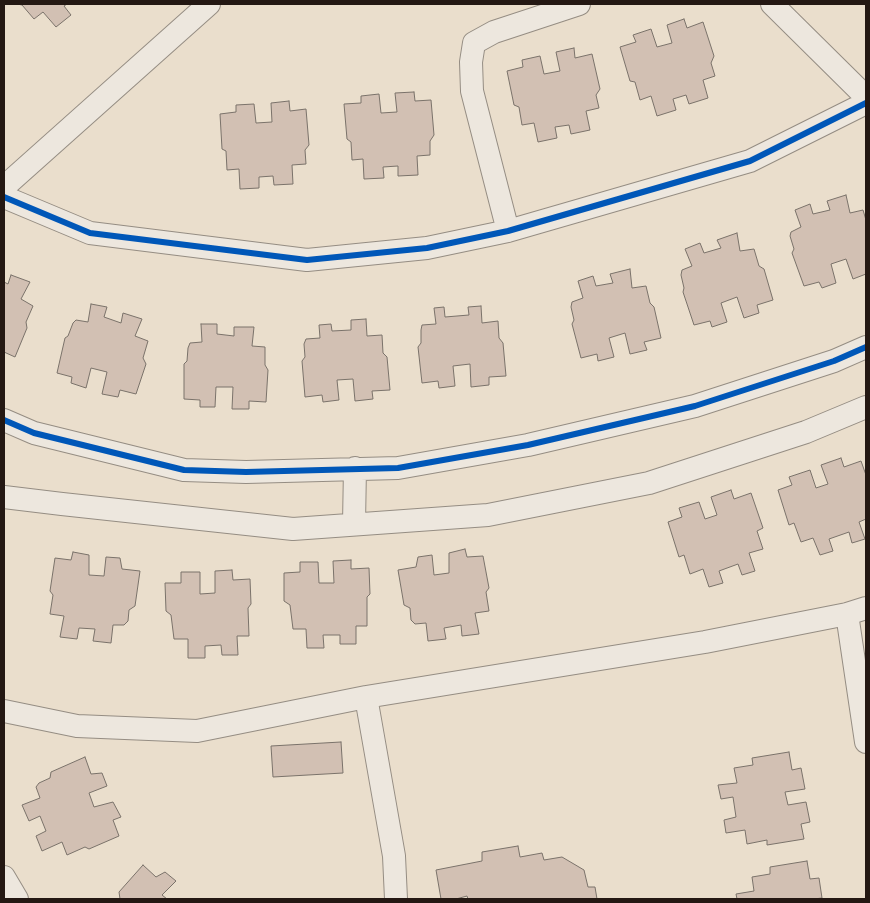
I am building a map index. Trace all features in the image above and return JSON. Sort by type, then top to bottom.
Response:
[{"type":"street","points":[[4,187],[209,4]]},
{"type":"street","points":[[508,231],[472,91],[471,62],[474,43],[494,32],[580,4]]},
{"type":"street","points":[[772,4],[866,97]]},
{"type":"street","points":[[4,197],[90,233],[307,260],[426,248],[508,231],[750,161],[866,103]]},
{"type":"street","points":[[4,420],[34,433],[184,470],[246,472],[398,468],[510,449],[686,409],[834,361],[866,347]]},
{"type":"street","points":[[4,499],[293,529],[488,515],[649,483],[806,432],[866,407]]},
{"type":"street","points":[[354,524],[355,468]]},
{"type":"street","points":[[4,711],[78,726],[197,730],[366,696],[704,642],[857,611],[866,742]]},
{"type":"street","points":[[366,696],[394,856],[396,899]]},
{"type":"street","points":[[4,877],[17,899]]},
{"type":"building","points":[[17,4],[67,4],[64,6],[71,15],[56,27],[43,12],[34,19],[22,5]]},
{"type":"building","points":[[684,19],[687,28],[703,22],[714,56],[711,63],[715,76],[703,80],[708,98],[689,104],[686,95],[673,99],[676,110],[657,116],[651,96],[640,100],[635,82],[630,81],[620,47],[636,42],[633,35],[651,29],[657,47],[672,43],[667,25]]},
{"type":"building","points":[[574,48],[575,58],[592,54],[600,89],[596,95],[599,108],[586,111],[590,130],[571,134],[569,125],[555,127],[557,138],[538,142],[534,123],[522,125],[519,107],[514,105],[507,71],[523,67],[522,60],[540,56],[544,74],[560,71],[556,52]]},
{"type":"building","points":[[414,92],[415,101],[431,100],[434,135],[430,141],[430,155],[417,156],[418,175],[398,176],[398,166],[383,167],[384,178],[364,179],[363,159],[352,160],[351,142],[347,139],[344,104],[361,103],[361,96],[379,94],[381,113],[397,112],[395,93]]},
{"type":"building","points":[[289,101],[290,111],[306,109],[309,145],[305,150],[306,164],[292,165],[293,184],[274,185],[273,176],[259,177],[259,188],[240,189],[239,169],[227,170],[226,151],[222,149],[220,114],[236,112],[236,105],[254,104],[256,123],[272,122],[271,103]]},
{"type":"building","points":[[846,195],[850,213],[863,210],[866,220],[866,274],[853,279],[846,259],[831,264],[836,283],[822,288],[819,282],[804,286],[792,253],[794,249],[790,236],[791,232],[801,227],[795,210],[810,204],[813,214],[830,210],[827,201]]},
{"type":"building","points":[[737,233],[740,251],[754,249],[759,266],[764,269],[773,300],[757,305],[759,313],[744,318],[737,297],[721,303],[727,322],[712,327],[710,321],[694,325],[683,292],[682,270],[692,266],[685,249],[700,243],[704,253],[721,248],[717,240]]},
{"type":"building","points":[[630,269],[632,288],[646,286],[650,303],[654,307],[661,338],[644,342],[647,350],[630,354],[625,333],[609,338],[614,357],[598,361],[597,354],[581,358],[572,324],[574,320],[571,307],[572,302],[583,298],[578,281],[593,276],[596,286],[613,283],[610,274]]},
{"type":"building","points":[[11,275],[30,282],[21,299],[33,306],[26,322],[27,328],[15,357],[4,352],[4,282],[8,284]]},
{"type":"building","points":[[91,304],[107,307],[104,317],[121,323],[123,313],[142,319],[135,336],[148,341],[143,358],[146,364],[136,394],[120,390],[118,397],[102,394],[107,372],[91,368],[86,388],[71,383],[72,377],[57,373],[65,338],[68,336],[76,320],[88,322]]},
{"type":"building","points":[[481,306],[482,323],[498,321],[499,338],[503,343],[506,376],[489,377],[489,385],[471,387],[470,364],[453,366],[455,386],[439,388],[438,381],[422,383],[418,347],[421,343],[422,325],[436,324],[434,308],[444,307],[445,317],[469,315],[468,307]]},
{"type":"building","points":[[366,319],[367,336],[382,335],[383,353],[387,357],[390,390],[372,391],[373,399],[355,401],[353,379],[337,380],[339,400],[323,402],[322,395],[305,397],[302,361],[305,357],[304,344],[306,339],[320,338],[319,325],[331,324],[332,331],[351,330],[351,320]]},
{"type":"building","points":[[201,324],[217,324],[217,334],[234,336],[234,327],[254,327],[252,346],[265,347],[265,365],[268,370],[266,402],[249,401],[249,409],[232,409],[233,387],[216,387],[215,407],[200,407],[200,400],[184,399],[184,364],[187,361],[190,343],[202,342]]},
{"type":"building","points":[[841,458],[844,467],[861,461],[866,475],[866,519],[859,522],[865,539],[852,543],[849,532],[829,539],[833,551],[820,555],[813,538],[801,542],[794,523],[789,525],[778,490],[792,485],[789,477],[810,470],[816,488],[828,484],[821,465]]},
{"type":"building","points":[[731,490],[734,499],[751,493],[763,528],[757,531],[763,549],[749,553],[755,571],[742,575],[738,564],[719,571],[723,583],[709,587],[703,569],[690,574],[684,555],[679,557],[668,522],[682,517],[679,508],[699,502],[705,519],[717,515],[711,497]]},
{"type":"building","points":[[465,549],[467,557],[483,556],[489,588],[486,592],[489,611],[475,613],[479,634],[462,636],[461,625],[444,628],[446,639],[428,641],[426,623],[415,624],[411,620],[410,608],[404,605],[398,570],[416,567],[418,557],[432,555],[434,575],[449,573],[449,553]]},
{"type":"building","points":[[73,552],[89,555],[89,575],[104,576],[106,557],[120,558],[122,569],[140,571],[135,606],[129,610],[128,621],[124,625],[113,625],[111,643],[93,641],[95,629],[79,628],[77,639],[60,637],[64,616],[50,614],[53,595],[50,591],[55,558],[71,560]]},
{"type":"building","points":[[351,560],[351,569],[369,568],[370,594],[367,597],[367,626],[356,626],[356,644],[340,644],[340,635],[323,635],[324,648],[307,648],[306,629],[293,629],[290,605],[284,601],[284,573],[300,572],[300,562],[318,562],[319,583],[334,583],[333,561]]},
{"type":"building","points":[[232,570],[233,580],[250,579],[249,636],[237,636],[238,655],[222,655],[221,645],[205,646],[205,658],[188,658],[188,639],[174,639],[171,615],[166,611],[165,583],[181,583],[181,572],[200,572],[200,594],[215,593],[215,571]]},
{"type":"building","points":[[341,742],[343,773],[273,777],[271,746]]},
{"type":"building","points":[[789,752],[792,770],[801,768],[805,789],[785,792],[788,805],[806,802],[810,822],[801,824],[804,839],[767,845],[767,840],[747,844],[745,830],[726,833],[724,820],[736,817],[733,797],[721,799],[718,785],[737,783],[734,768],[753,765],[752,758]]},
{"type":"building","points":[[85,757],[91,774],[102,773],[107,786],[89,793],[94,807],[113,802],[121,817],[113,820],[119,836],[89,849],[85,847],[67,855],[62,842],[42,851],[36,836],[46,831],[40,816],[29,821],[22,805],[40,798],[36,787],[39,783],[50,778],[51,772]]},
{"type":"building","points":[[518,846],[520,857],[542,853],[544,860],[562,857],[584,870],[588,887],[595,887],[597,899],[468,899],[467,896],[456,899],[441,899],[436,870],[482,861],[482,852]]},
{"type":"building","points":[[807,861],[810,879],[819,878],[822,898],[737,899],[736,894],[754,891],[752,877],[770,874],[770,867]]},
{"type":"building","points":[[143,865],[156,877],[165,872],[176,881],[162,895],[167,899],[120,899],[119,892]]},
{"type":"cycle path","points":[[4,197],[90,233],[307,260],[427,248],[508,231],[750,161],[866,103]]},
{"type":"cycle path","points":[[4,420],[34,433],[184,470],[246,472],[398,468],[528,445],[695,406],[834,361],[866,347]]}]
